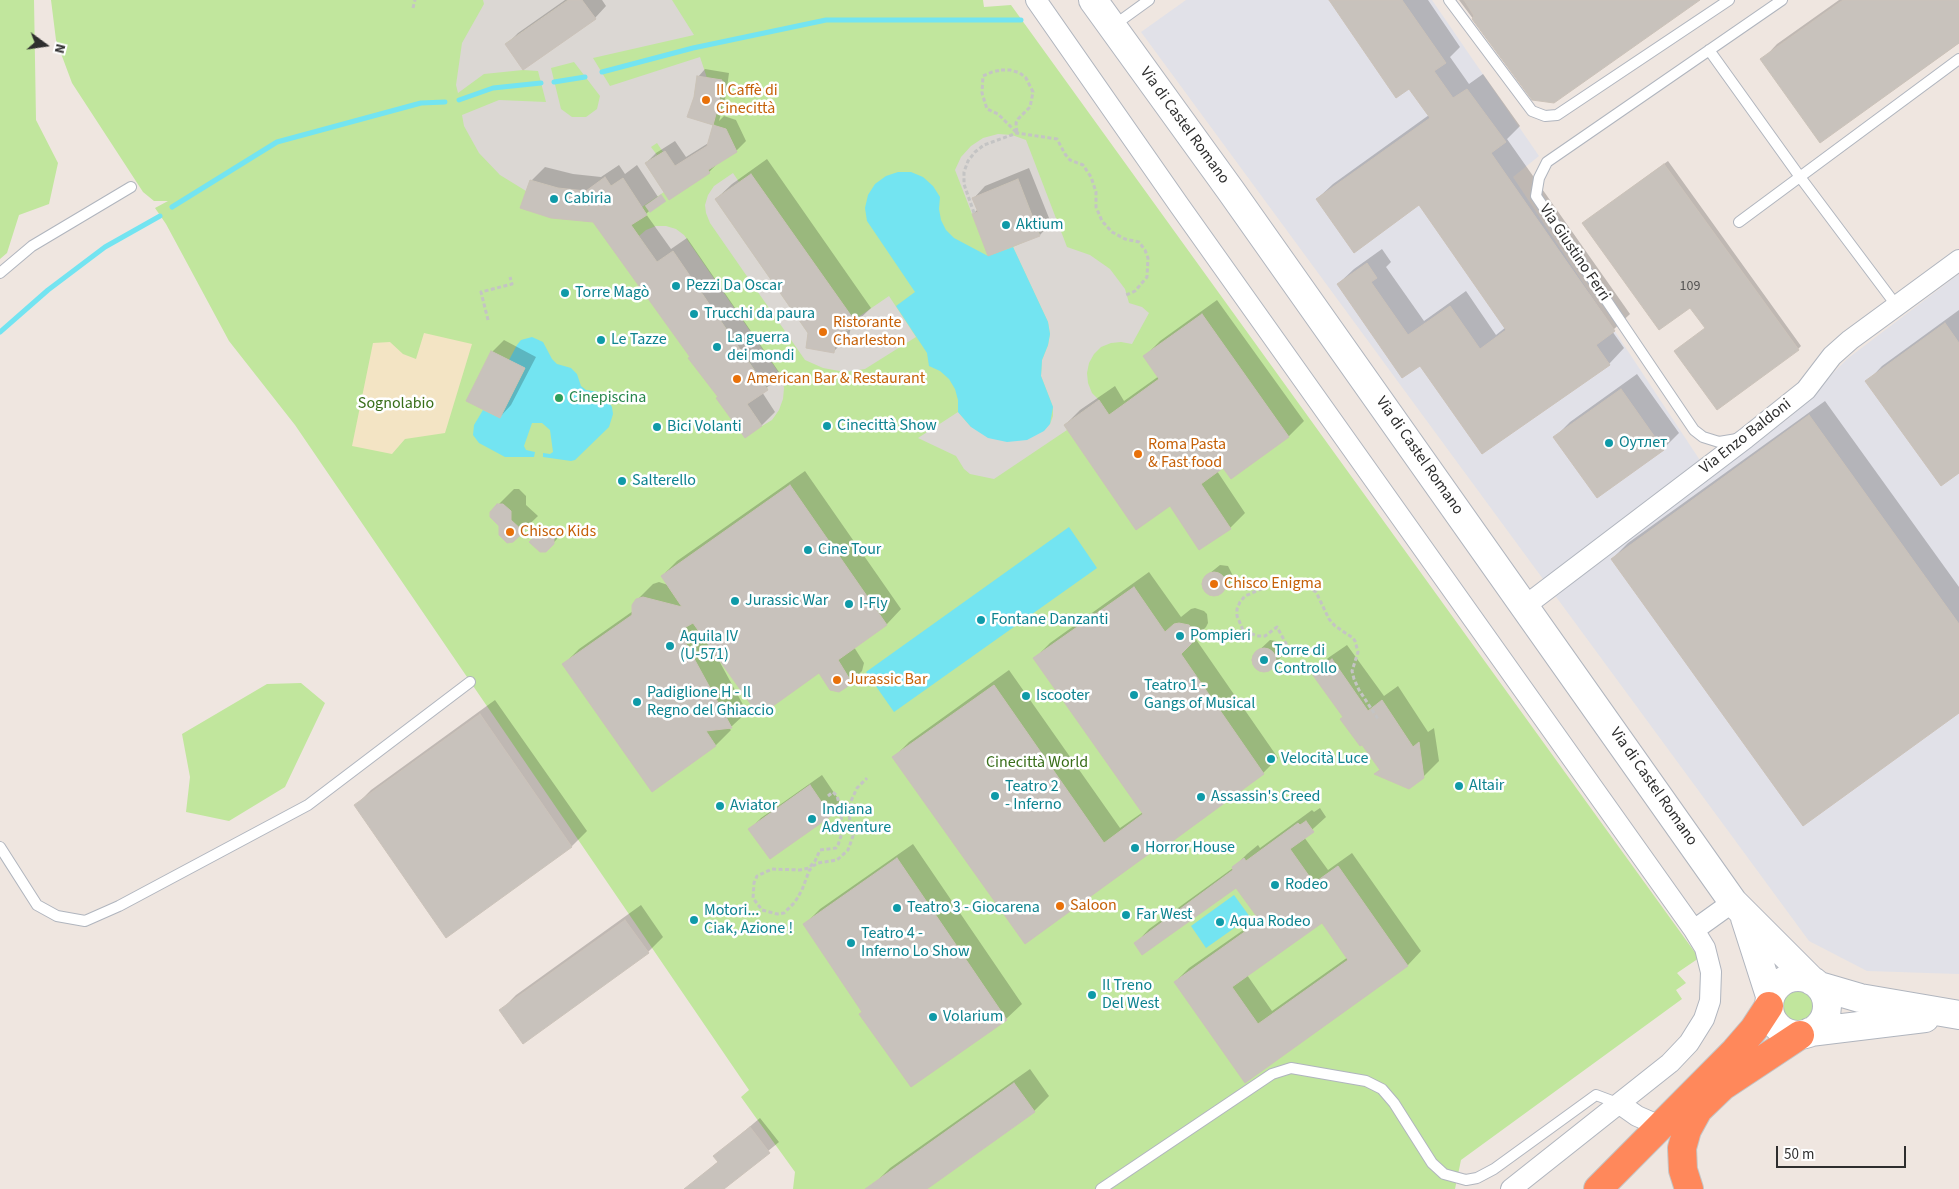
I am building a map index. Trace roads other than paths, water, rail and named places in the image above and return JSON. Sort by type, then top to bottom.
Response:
[{"type":"highway","points":[[1598,1189],[1735,1051],[1754,1028],[1770,1001]]},
{"type":"highway","points":[[1689,1189],[1683,1170],[1682,1148],[1687,1130],[1698,1110],[1723,1086],[1805,1034]]},
{"type":"street","points":[[1036,0],[1705,948],[1711,972],[1710,1001],[1704,1019],[1688,1043],[1670,1063],[1511,1189]]},
{"type":"street","name":"Via di Castel Romano","points":[[1093,0],[1738,908],[1816,983]]},
{"type":"street","name":"Via Enzo Baldoni","points":[[1525,606],[1746,438],[1806,390],[1832,356],[1850,340],[1959,260]]},
{"type":"street","points":[[1694,930],[1738,908]]},
{"type":"street","name":"Via di Castel Romano","points":[[1738,908],[1770,1001]]},
{"type":"street","points":[[1798,977],[1860,998],[1954,1015],[1805,1034],[1791,1034],[1775,1024],[1770,1015],[1770,1001],[1776,987],[1783,981],[1798,977]]},
{"type":"street","points":[[1805,1034],[1823,1020],[1826,1012],[1824,994],[1816,983]]},
{"type":"street","points":[[1620,1104],[1637,1116],[1660,1126]]},
{"type":"lane","points":[[1112,26],[1149,0]]},
{"type":"lane","points":[[1449,0],[1532,111],[1544,116],[1557,115],[1729,0]]},
{"type":"lane","name":"Via Giustino Ferri","points":[[1746,438],[1719,442],[1703,437],[1694,430],[1536,196],[1539,178],[1548,162],[1782,0]]},
{"type":"lane","points":[[1709,50],[1800,177],[1896,305]]},
{"type":"lane","points":[[1739,222],[1959,60]]},
{"type":"lane","points":[[0,273],[32,246],[131,187]]},
{"type":"lane","points":[[0,847],[37,905],[57,916],[85,921],[119,906],[308,805],[470,682]]},
{"type":"lane","points":[[1101,1189],[1272,1074],[1291,1068],[1366,1081],[1382,1089],[1394,1103],[1432,1163],[1444,1174],[1466,1180],[1477,1178],[1494,1169],[1596,1095],[1620,1104]]},
{"type":"water","points":[[898,172],[911,172],[923,177],[933,186],[940,197],[939,209],[941,220],[946,230],[954,238],[988,256],[1013,247],[1048,322],[1050,334],[1042,360],[1041,376],[1053,407],[1050,424],[1044,431],[1027,440],[1007,442],[988,438],[971,427],[958,412],[958,400],[955,389],[949,379],[940,371],[929,366],[927,353],[896,306],[915,292],[867,221],[865,208],[868,195],[875,184],[886,176]]},
{"type":"water","name":"Cinepiscina","points":[[532,337],[543,342],[552,359],[557,364],[571,368],[577,374],[581,386],[586,390],[605,395],[612,407],[613,414],[609,427],[575,460],[543,457],[543,453],[550,454],[553,452],[550,430],[542,423],[532,423],[524,446],[526,450],[535,452],[534,457],[505,457],[479,443],[473,435],[474,425],[483,410],[500,418],[525,369],[509,360],[521,340]]},
{"type":"water","name":"Fontane Danzanti","points":[[1069,527],[1097,568],[894,712],[866,672]]},
{"type":"water","name":"Aqua Rodeo","points":[[1234,895],[1250,917],[1206,948],[1191,926]]},
{"type":"waterway","points":[[602,72],[693,48],[826,20],[1021,20]]},
{"type":"waterway","points":[[554,82],[585,77]]},
{"type":"waterway","points":[[459,100],[493,88],[541,83]]},
{"type":"waterway","points":[[172,207],[277,142],[421,103],[445,102]]},
{"type":"waterway","points":[[0,332],[48,290],[105,247],[160,216]]},
{"type":"tunnel","points":[[653,200],[658,207]]},
{"type":"place","name":"Il Caffè di Cinecittà","points":[[706,100]]},
{"type":"place","name":"Cabiria","points":[[554,199]]},
{"type":"place","name":"Aktium","points":[[1006,225]]},
{"type":"place","name":"Pezzi Da Oscar","points":[[676,286]]},
{"type":"place","name":"Torre Magò","points":[[565,293]]},
{"type":"place","name":"Trucchi da paura","points":[[694,314]]},
{"type":"place","name":"Ristorante Charleston","points":[[823,332]]},
{"type":"place","name":"Le Tazze","points":[[601,340]]},
{"type":"place","name":"La guerra dei mondi","points":[[717,347]]},
{"type":"place","name":"American Bar & Restaurant","points":[[737,379]]},
{"type":"place","name":"Cinepiscina","points":[[559,398]]},
{"type":"place","name":"Cinecittà Show","points":[[827,426]]},
{"type":"place","name":"Bici Volanti","points":[[657,427]]},
{"type":"place","name":"Оутлет","points":[[1609,443]]},
{"type":"place","name":"Roma Pasta & Fast food","points":[[1138,454]]},
{"type":"place","name":"Salterello","points":[[622,481]]},
{"type":"place","name":"Chisco Kids","points":[[510,532]]},
{"type":"place","name":"Cine Tour","points":[[808,550]]},
{"type":"place","name":"Chisco Enigma","points":[[1214,584]]},
{"type":"place","name":"Jurassic War","points":[[735,601]]},
{"type":"place","name":"I-Fly","points":[[849,604]]},
{"type":"place","name":"Fontane Danzanti","points":[[981,620]]},
{"type":"place","name":"Pompieri","points":[[1180,636]]},
{"type":"place","name":"Aquila IV (U-571)","points":[[670,646]]},
{"type":"place","name":"Torre di Controllo","points":[[1264,660]]},
{"type":"place","name":"Jurassic Bar","points":[[837,680]]},
{"type":"place","name":"Teatro 1 - Gangs of Musical","points":[[1134,695]]},
{"type":"place","name":"Iscooter","points":[[1026,696]]},
{"type":"place","name":"Padiglione H - Il Regno del Ghiaccio","points":[[637,702]]},
{"type":"place","name":"Velocità Luce","points":[[1271,759]]},
{"type":"place","name":"Altair","points":[[1459,786]]},
{"type":"place","name":"Teatro 2 - Inferno","points":[[995,796]]},
{"type":"place","name":"Assassin's Creed","points":[[1201,797]]},
{"type":"place","name":"Aviator","points":[[720,806]]},
{"type":"place","name":"Indiana Adventure","points":[[812,819]]},
{"type":"place","name":"Horror House","points":[[1135,848]]},
{"type":"place","name":"Rodeo","points":[[1275,885]]},
{"type":"place","name":"Saloon","points":[[1060,906]]},
{"type":"place","name":"Teatro 3 - Giocarena","points":[[897,908]]},
{"type":"place","name":"Far West","points":[[1126,915]]},
{"type":"place","name":"Motori... Ciak, Azione !","points":[[694,920]]},
{"type":"place","name":"Aqua Rodeo","points":[[1220,922]]},
{"type":"place","name":"Teatro 4 - Inferno Lo Show","points":[[851,943]]},
{"type":"place","name":"Il Treno Del West","points":[[1092,995]]},
{"type":"place","name":"Volarium","points":[[933,1017]]},
{"type":"park label","name":"Sognolabio","points":[[396,404]]},
{"type":"park label","name":"Cinecittà World","points":[[1037,763]]}]
